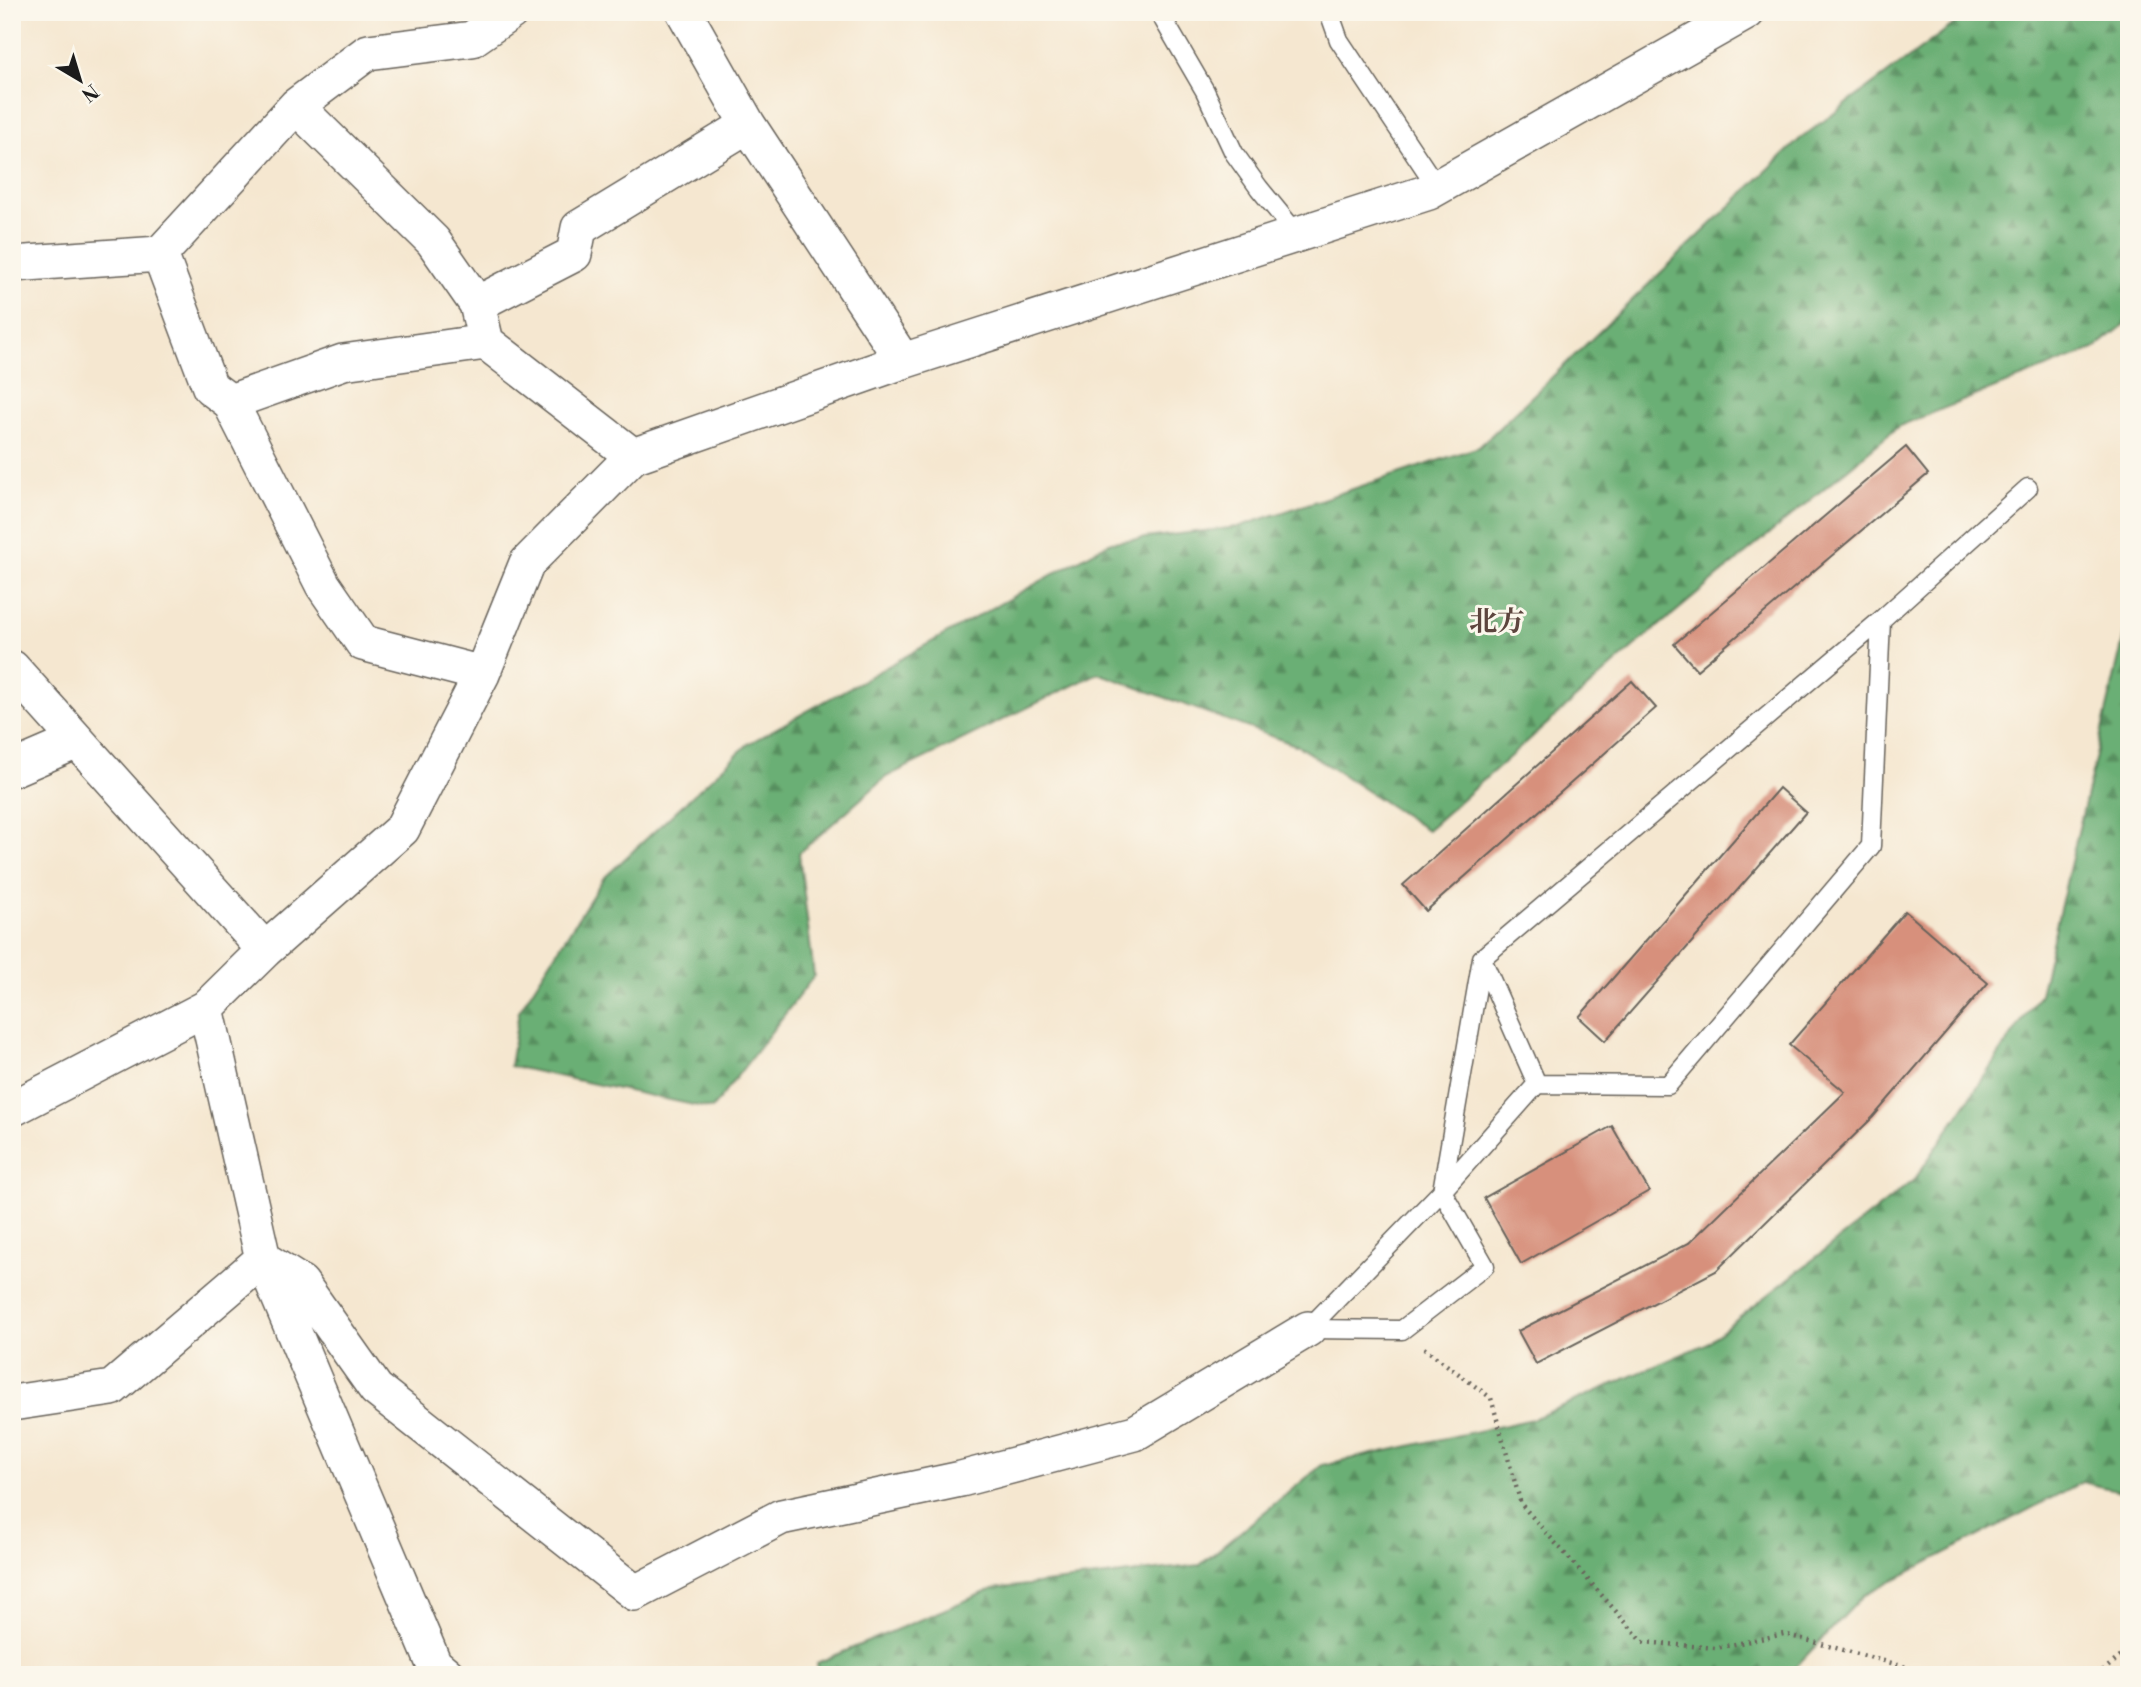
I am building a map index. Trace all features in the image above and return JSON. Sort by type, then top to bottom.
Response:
[{"type":"street","points":[[12,264],[160,254],[296,106],[369,52],[472,39],[511,12]]},
{"type":"street","points":[[684,12],[748,125],[903,361]]},
{"type":"street","points":[[12,1109],[206,1008],[265,950],[402,829],[482,674],[527,563],[633,456],[903,361],[1429,192],[1747,12]]},
{"type":"street","points":[[296,106],[433,241],[477,304],[486,342],[633,456]]},
{"type":"street","points":[[477,304],[575,254],[579,228],[748,125]]},
{"type":"street","points":[[160,254],[210,387],[230,402],[323,585],[363,642],[482,674]]},
{"type":"street","points":[[230,402],[343,362],[486,342]]},
{"type":"street","points":[[12,668],[265,950]]},
{"type":"street","points":[[12,769],[78,741]]},
{"type":"street","points":[[206,1008],[263,1259],[434,1664],[447,1675]]},
{"type":"street","points":[[263,1259],[301,1283],[376,1389],[635,1593],[781,1517],[961,1479],[1135,1433],[1308,1329]]},
{"type":"street","points":[[12,1403],[113,1388],[263,1259]]},
{"type":"lane","points":[[1159,12],[1205,91],[1234,153],[1294,235]]},
{"type":"lane","points":[[1329,12],[1339,40],[1437,187]]},
{"type":"lane","points":[[1308,1329],[1402,1331],[1485,1266],[1442,1191],[1482,958],[1881,620],[2028,488]]},
{"type":"lane","points":[[1308,1329],[1442,1191],[1537,1084],[1668,1085],[1871,846],[1881,620]]},
{"type":"lane","points":[[1482,958],[1537,1084]]},
{"type":"path","points":[[1402,1331],[1491,1398],[1521,1504],[1643,1642],[1716,1648],[1784,1634],[1936,1675]]},
{"type":"path","points":[[2097,1675],[2129,1650]]},
{"type":"green space","points":[[1970,12],[2129,12],[2129,321],[2094,349],[1899,426],[1642,640],[1427,830],[1298,746],[1098,673],[886,777],[799,853],[814,976],[712,1109],[510,1066],[519,1011],[603,879],[748,744],[1111,542],[1238,527],[1479,447],[1801,138]]},
{"type":"green space","points":[[2129,615],[2129,1493],[2082,1482],[1863,1596],[1788,1675],[818,1675],[817,1663],[993,1589],[1200,1565],[1322,1465],[1533,1419],[1706,1344],[1915,1179],[2040,994]]},
{"type":"building","points":[[1906,447],[1928,474],[1697,670],[1674,644]]},
{"type":"building","points":[[1632,681],[1656,708],[1426,911],[1403,885]]},
{"type":"building","points":[[1779,788],[1806,812],[1605,1041],[1579,1017]]},
{"type":"building","points":[[1905,911],[1988,983],[1873,1117],[1716,1271],[1536,1364],[1518,1331],[1689,1243],[1845,1092],[1789,1045]]},
{"type":"building","points":[[1612,1126],[1649,1191],[1521,1264],[1484,1198]]},
{"type":"district","name":"北方","points":[[1497,622]]}]
